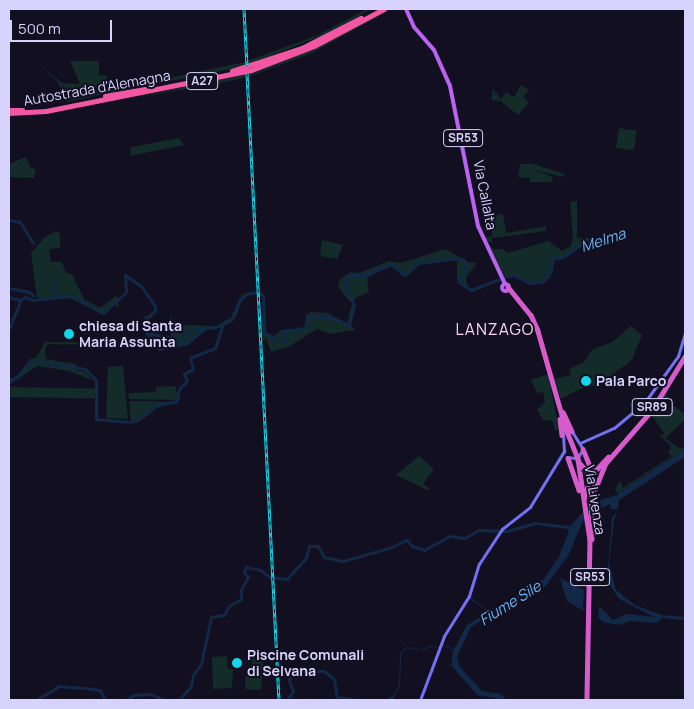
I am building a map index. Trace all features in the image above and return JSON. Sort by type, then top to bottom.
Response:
[{"type":"highway","name":"Autostrada d'Alemagna","points":[[9,112],[53,106],[239,70],[302,48],[377,9]]},
{"type":"highway","name":"Autostrada d'Alemagna","points":[[9,112],[46,111],[251,70],[307,49],[384,9]]},
{"type":"highway","name":"SR53","points":[[505,286],[513,292],[538,331],[553,386],[577,458]]},
{"type":"highway","name":"SR89","points":[[594,496],[605,464],[642,424],[685,356]]},
{"type":"highway","name":"SR89","points":[[591,475],[641,422],[685,356]]},
{"type":"highway","points":[[583,449],[591,475],[594,496]]},
{"type":"highway","points":[[568,458],[582,498]]},
{"type":"highway","name":"Via Livenza","points":[[577,458],[591,475]]},
{"type":"highway","name":"Via Livenza","points":[[577,458],[582,498],[591,531]]},
{"type":"highway","points":[[585,507],[585,491],[591,475]]},
{"type":"highway","name":"Via Livenza","points":[[588,700],[591,531],[594,496]]},
{"type":"main road","name":"Via Callalta","points":[[406,9],[414,27],[434,50],[450,86],[478,226],[505,286]]},
{"type":"main road","points":[[580,443],[588,442],[627,419],[646,402],[678,356],[685,333]]},
{"type":"main road","points":[[567,431],[580,443],[583,449]]},
{"type":"main road","points":[[420,700],[441,644],[469,596],[479,564],[502,530],[530,507],[561,460],[567,431]]},
{"type":"main road","points":[[561,460],[577,458],[588,442]]},
{"type":"main road","points":[[564,451],[568,458]]},
{"type":"green space","points":[[367,9],[371,9],[329,33],[247,65],[247,61],[318,35]]},
{"type":"green space","points":[[387,9],[392,9],[312,53],[248,77],[248,73],[317,46]]},
{"type":"green space","points":[[70,61],[99,61],[99,75],[107,76],[106,91],[245,62],[246,66],[66,102],[58,82],[43,67],[62,83],[80,84]]},
{"type":"green space","points":[[246,73],[246,77],[235,80],[135,98]]},
{"type":"green space","points":[[521,85],[529,90],[523,97],[529,102],[518,115],[500,101],[491,100],[493,89],[501,99],[506,92],[514,97]]},
{"type":"green space","points":[[619,128],[637,131],[634,151],[616,148]]},
{"type":"green space","points":[[179,138],[184,145],[130,156],[131,147]]},
{"type":"green space","points":[[26,157],[30,167],[36,170],[34,178],[9,177],[9,164]]},
{"type":"green space","points":[[520,164],[533,164],[565,174],[563,177],[533,170],[553,177],[552,182],[530,182],[530,178],[518,177]]},
{"type":"green space","points":[[577,201],[577,238],[599,238],[605,241],[606,247],[591,245],[577,248],[564,259],[554,261],[553,272],[540,283],[528,284],[514,276],[504,277],[481,231],[478,217],[485,237],[492,236],[490,215],[503,214],[506,233],[546,226],[546,231],[492,238],[492,243],[487,241],[493,249],[502,249],[508,253],[548,241],[562,251],[571,246],[573,237],[570,202]]},
{"type":"green space","points":[[56,231],[60,234],[60,248],[49,249],[51,262],[62,262],[66,273],[72,274],[84,299],[100,308],[117,295],[119,308],[113,304],[105,314],[101,314],[71,298],[60,297],[51,300],[37,298],[31,253],[45,237]]},
{"type":"green space","points":[[322,240],[343,245],[337,259],[320,256]]},
{"type":"green space","points":[[446,249],[467,262],[477,263],[466,277],[468,289],[457,283],[457,260],[419,265],[407,276],[401,275],[394,266],[384,268],[367,278],[369,292],[355,298],[351,325],[355,330],[331,334],[317,329],[288,347],[271,352],[266,339],[262,342],[262,317],[265,318],[266,332],[274,336],[281,330],[304,327],[306,315],[311,312],[328,313],[347,324],[352,304],[338,287],[340,279],[351,272],[359,273],[389,261],[400,263]]},
{"type":"green space","points":[[256,292],[243,298],[236,317],[232,321],[222,327],[206,329],[187,345],[158,350],[141,328],[144,317],[158,310],[144,325],[159,345],[175,342],[171,337],[170,315],[175,322],[184,325],[216,326],[233,316],[242,294]]},
{"type":"green space","points":[[631,326],[642,335],[632,360],[600,384],[580,389],[561,399],[554,379],[571,375],[569,369],[584,362],[592,350],[612,342]]},
{"type":"green space","points":[[45,342],[101,342],[101,345],[48,344],[45,348],[46,359],[76,364],[76,370],[86,372],[92,380],[69,371],[37,366],[9,385],[9,379],[16,377],[30,359],[37,357]]},
{"type":"green space","points":[[123,366],[128,419],[106,418],[108,367]]},
{"type":"green space","points":[[548,374],[559,430],[555,431],[552,420],[544,421],[537,410],[545,402],[543,392],[537,393],[531,380]]},
{"type":"green space","points":[[176,386],[176,392],[180,392],[179,400],[129,399],[128,393],[156,392],[156,387]]},
{"type":"green space","points":[[9,387],[95,389],[95,398],[9,397]]},
{"type":"green space","points":[[666,393],[671,404],[685,414],[685,420],[665,438],[681,449],[685,446],[685,449],[618,494],[615,489],[620,481],[623,488],[672,456],[668,453],[671,446],[660,436],[665,434],[652,416]]},
{"type":"green space","points":[[129,401],[177,402],[159,407],[131,423]]},
{"type":"green space","points":[[419,456],[434,469],[423,484],[430,489],[427,490],[396,475]]},
{"type":"green space","points":[[251,652],[264,655],[261,690],[245,689],[246,671],[252,670]]},
{"type":"green space","points":[[227,656],[228,669],[237,669],[233,670],[232,688],[213,689],[212,657]]},
{"type":"water","points":[[685,449],[685,457],[619,500],[618,509],[611,509],[609,504],[584,519],[568,556],[545,587],[508,603],[471,627],[457,657],[460,667],[482,691],[501,694],[506,700],[477,695],[451,665],[453,651],[467,625],[544,579],[559,557],[571,525],[584,511],[597,501],[617,495]]},
{"type":"water","points":[[618,512],[614,520],[609,563],[616,590],[635,605],[662,615],[685,617],[685,620],[662,618],[657,623],[630,621],[619,625],[603,622],[598,617],[599,606],[613,620],[626,614],[654,617],[619,599],[607,581],[612,517]]},
{"type":"water","points":[[560,578],[584,590],[583,611],[567,601]]},
{"type":"waterway","points":[[9,220],[20,222],[33,243]]},
{"type":"waterway","name":"Melma","points":[[504,277],[513,275],[530,283],[542,282],[549,275],[553,259],[566,255],[581,244],[611,240]]},
{"type":"waterway","name":"Melma","points":[[9,297],[20,300],[25,297],[33,300],[70,296],[103,313],[126,292],[125,275],[142,287],[155,306],[155,311],[144,320],[142,327],[159,349],[187,343],[205,328],[216,327],[231,320],[239,301],[246,294],[259,292],[263,296],[264,333],[283,342],[286,340],[282,331],[306,329],[309,316],[331,317],[349,325],[354,305],[344,283],[351,275],[365,275],[391,264],[404,275],[415,263],[457,258],[464,260],[467,266],[459,282],[471,290],[499,279]]},
{"type":"waterway","points":[[54,297],[56,283]]},
{"type":"waterway","points":[[9,288],[29,292],[34,296]]},
{"type":"waterway","points":[[9,329],[21,300]]},
{"type":"waterway","points":[[130,422],[138,420],[157,405],[177,401],[179,389],[187,381],[184,374],[193,369],[190,358],[215,348],[223,324]]},
{"type":"waterway","points":[[146,333],[180,339],[193,328],[203,329]]},
{"type":"waterway","points":[[9,380],[17,377],[29,363],[38,361],[85,369],[96,380],[96,419],[128,422]]},
{"type":"waterway","points":[[179,700],[191,686],[193,675],[201,664],[211,617],[224,615],[229,606],[241,599],[241,590],[248,577],[244,572],[246,567],[260,570],[270,577],[287,579],[306,558],[309,546],[318,546],[324,557],[343,561],[389,548],[407,540],[412,546],[424,550],[449,536],[465,538],[479,530],[507,531],[535,523],[574,528]]},
{"type":"waterway","name":"Fiume Sile","points":[[470,598],[488,610]]},
{"type":"waterway","points":[[443,645],[453,649]]},
{"type":"waterway","points":[[421,650],[430,646],[439,647]]},
{"type":"waterway","points":[[392,697],[399,685],[400,653],[406,647],[418,649]]},
{"type":"waterway","points":[[287,700],[293,691],[289,680],[292,674],[315,671]]},
{"type":"waterway","points":[[317,671],[324,671],[334,679],[337,697],[358,700]]},
{"type":"waterway","points":[[36,700],[59,686],[83,688]]},
{"type":"waterway","points":[[85,688],[100,690],[105,700]]},
{"type":"waterway","points":[[127,700],[133,695],[151,694],[164,700]]},
{"type":"waterway","points":[[388,700],[392,697]]},
{"type":"railway","points":[[244,9],[247,66]]},
{"type":"railway","points":[[247,73],[279,700]]},
{"type":"place","name":"chiesa di Santa Maria Assunta","points":[[69,334]]},
{"type":"place","name":"Pala Parco","points":[[586,381]]},
{"type":"place","name":"Piscine Comunali di Selvana","points":[[237,663]]},
{"type":"district","name":"LANZAGO","points":[[495,329]]}]
